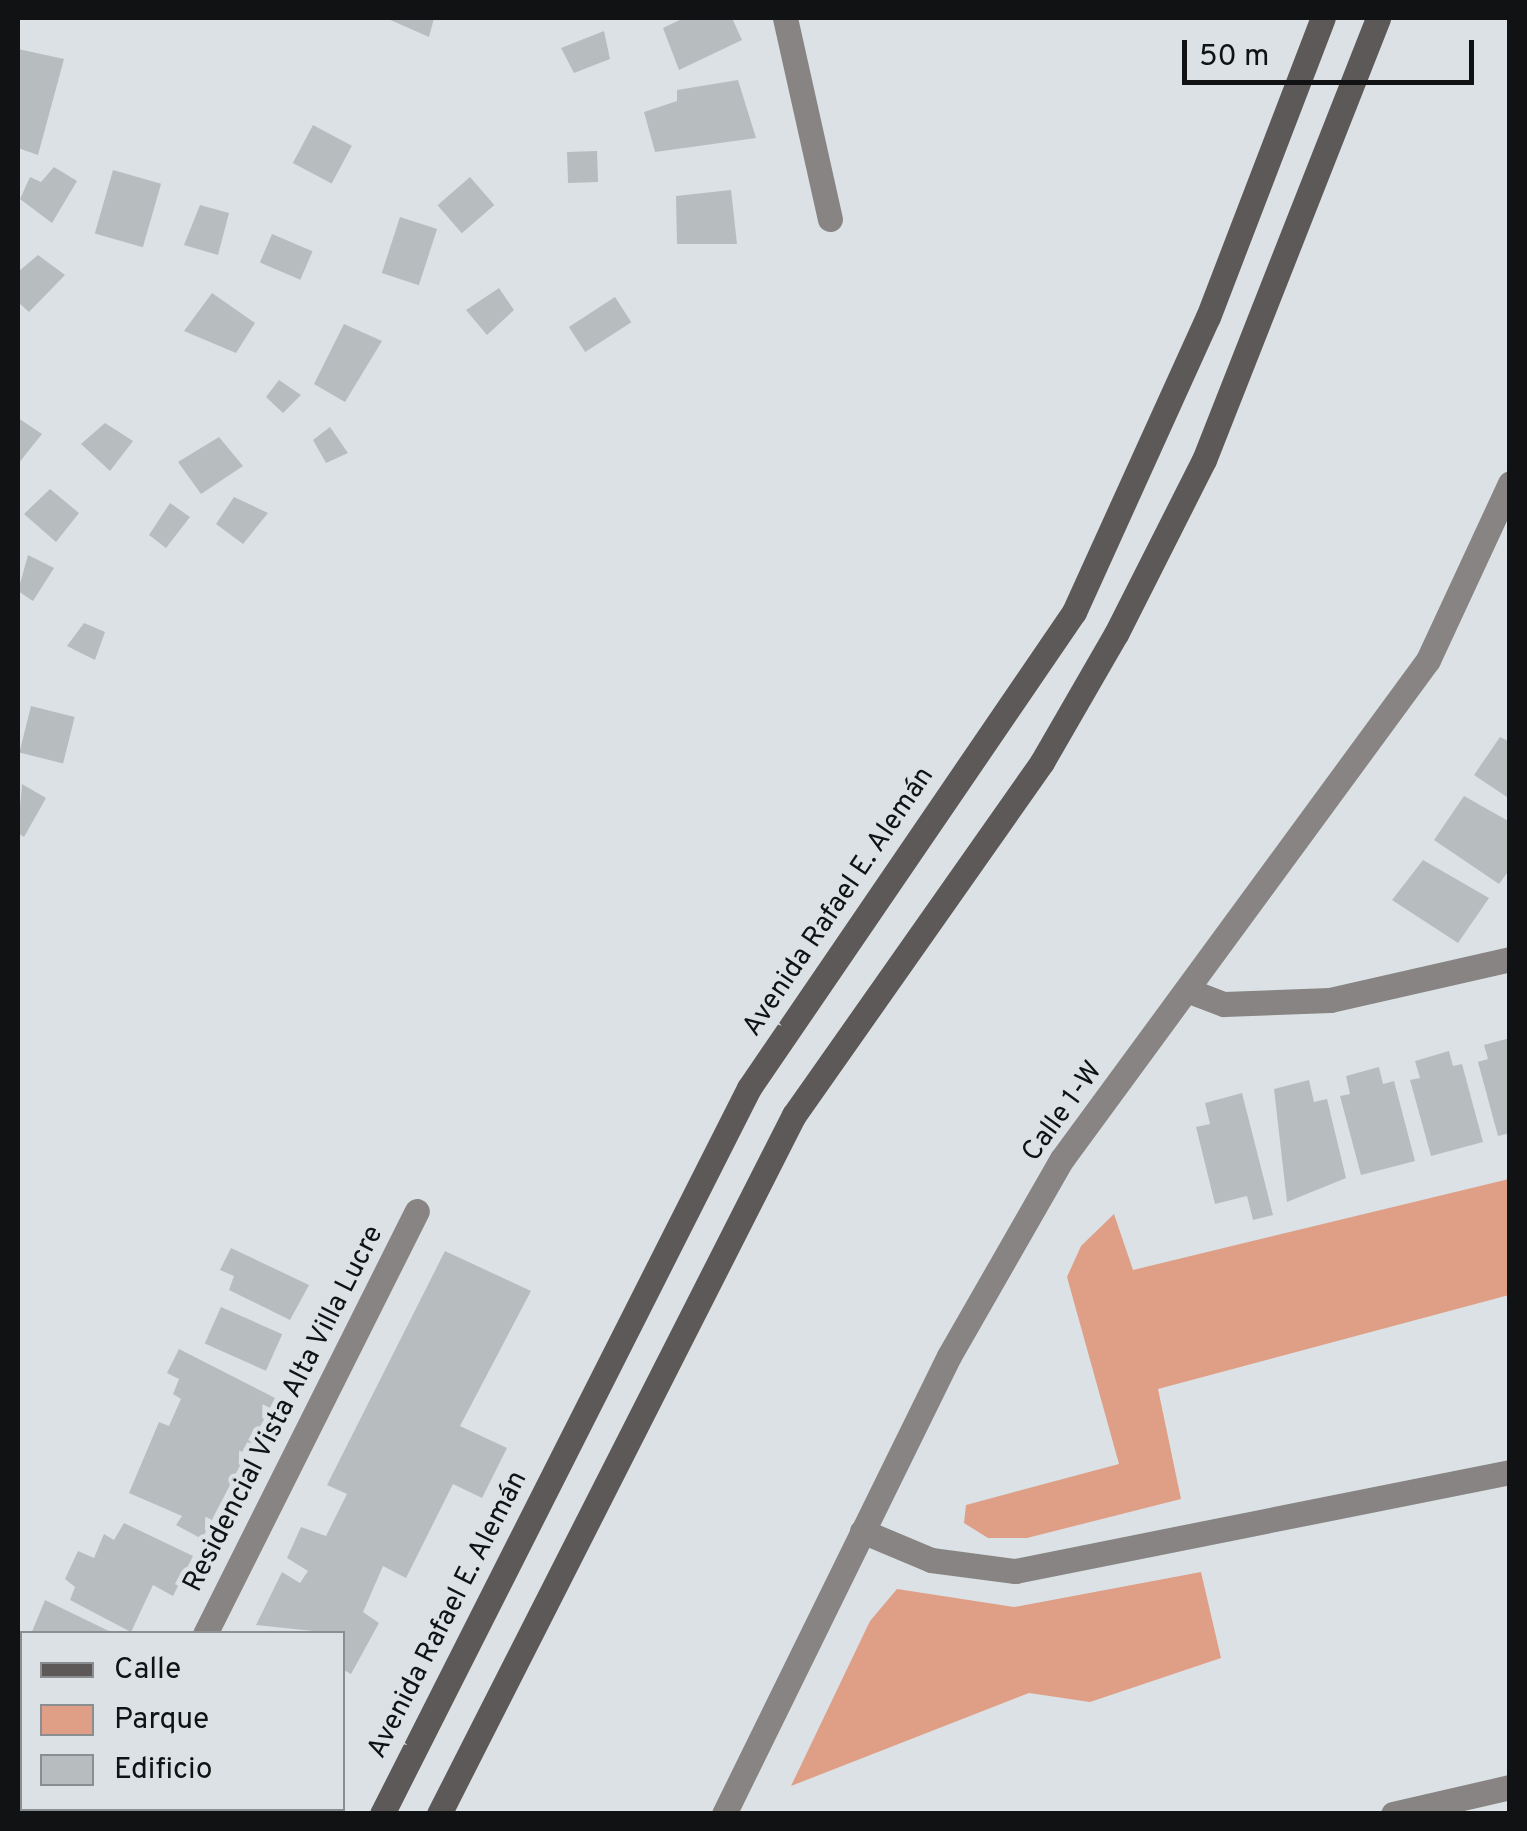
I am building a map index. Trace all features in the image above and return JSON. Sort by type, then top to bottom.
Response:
[{"type":"main road","name":"Avenida Rafael E. Alemán","points":[[382,1814],[749,1088],[1074,612],[1208,317],[1323,18]]},
{"type":"main road","points":[[440,1814],[794,1114],[1042,762],[1116,634],[1204,460],[1378,18]]},
{"type":"street","points":[[786,18],[830,219]]},
{"type":"street","name":"Calle 1-W","points":[[724,1814],[862,1530],[1062,1159],[1192,992],[1428,660],[1510,483]]},
{"type":"street","points":[[1192,992],[1224,1004],[1330,1000],[1510,959]]},
{"type":"street","name":"Residencial Vista Alta Villa Lucre","points":[[206,1631],[416,1210]]},
{"type":"street","points":[[862,1530],[931,1560],[1016,1571],[1510,1472]]},
{"type":"street","points":[[1393,1814],[1510,1787]]},
{"type":"green space","points":[[1509,1179],[1509,1295],[1158,1389],[1181,1499],[1027,1538],[988,1538],[964,1523],[966,1505],[1119,1464],[1067,1277],[1081,1246],[1114,1214],[1133,1270]]},
{"type":"green space","points":[[1201,1572],[1221,1658],[1090,1702],[1029,1693],[791,1786],[870,1621],[897,1589],[1014,1607]]},
{"type":"building","points":[[386,18],[434,18],[429,37]]},
{"type":"building","points":[[684,18],[732,18],[742,40],[679,70],[663,28]]},
{"type":"building","points":[[604,31],[610,59],[574,73],[561,48]]},
{"type":"building","points":[[18,49],[64,59],[38,155],[18,148]]},
{"type":"building","points":[[738,80],[756,138],[655,152],[644,112],[677,101],[677,90]]},
{"type":"building","points":[[313,125],[352,146],[332,184],[293,163]]},
{"type":"building","points":[[597,151],[598,182],[568,183],[567,152]]},
{"type":"building","points":[[54,167],[77,181],[52,223],[20,199],[30,177],[41,182]]},
{"type":"building","points":[[113,170],[161,184],[143,247],[95,233]]},
{"type":"building","points":[[470,177],[494,205],[462,233],[438,205]]},
{"type":"building","points":[[731,190],[737,244],[677,244],[676,196]]},
{"type":"building","points":[[200,205],[229,213],[218,255],[184,245]]},
{"type":"building","points":[[400,217],[437,229],[419,285],[382,273]]},
{"type":"building","points":[[272,234],[313,251],[300,280],[260,263]]},
{"type":"building","points":[[38,255],[65,275],[29,312],[18,302],[18,272]]},
{"type":"building","points":[[499,288],[514,310],[487,335],[466,310]]},
{"type":"building","points":[[212,293],[255,323],[236,353],[184,331]]},
{"type":"building","points":[[615,297],[631,322],[585,352],[569,327]]},
{"type":"building","points":[[344,324],[382,341],[345,402],[314,384]]},
{"type":"building","points":[[279,380],[301,395],[283,413],[266,397]]},
{"type":"building","points":[[18,418],[42,434],[18,464]]},
{"type":"building","points":[[105,423],[133,441],[110,471],[81,444]]},
{"type":"building","points":[[330,427],[348,453],[326,463],[313,440]]},
{"type":"building","points":[[219,437],[243,466],[201,494],[178,462]]},
{"type":"building","points":[[50,489],[79,513],[56,542],[24,514]]},
{"type":"building","points":[[234,497],[268,513],[243,544],[216,524]]},
{"type":"building","points":[[170,503],[190,517],[166,548],[149,535]]},
{"type":"building","points":[[28,555],[54,568],[33,601],[18,591]]},
{"type":"building","points":[[84,623],[105,632],[95,660],[67,646]]},
{"type":"building","points":[[31,706],[75,717],[63,763],[19,753]]},
{"type":"building","points":[[1500,737],[1510,742],[1510,799],[1474,775]]},
{"type":"building","points":[[22,784],[46,798],[24,837],[18,833]]},
{"type":"building","points":[[1464,796],[1510,822],[1510,869],[1499,884],[1434,840]]},
{"type":"building","points":[[1423,860],[1489,898],[1458,943],[1392,900]]},
{"type":"building","points":[[1510,1038],[1510,1133],[1498,1136],[1478,1062],[1488,1059],[1484,1045]]},
{"type":"building","points":[[1449,1051],[1453,1066],[1462,1064],[1483,1142],[1431,1156],[1410,1080],[1420,1078],[1415,1061]]},
{"type":"building","points":[[1379,1067],[1383,1084],[1394,1081],[1415,1161],[1361,1175],[1340,1096],[1350,1094],[1346,1076]]},
{"type":"building","points":[[1309,1080],[1314,1102],[1327,1099],[1346,1178],[1287,1202],[1274,1089]]},
{"type":"building","points":[[1242,1093],[1273,1215],[1253,1220],[1247,1196],[1215,1204],[1196,1127],[1210,1124],[1205,1103]]},
{"type":"building","points":[[231,1248],[309,1285],[290,1320],[229,1290],[234,1276],[220,1270]]},
{"type":"building","points":[[445,1251],[531,1291],[460,1426],[507,1448],[482,1498],[453,1484],[406,1578],[383,1566],[363,1612],[379,1623],[351,1674],[345,1671],[345,1631],[256,1625],[282,1572],[300,1583],[308,1571],[287,1558],[301,1527],[326,1536],[347,1494],[327,1485]]},
{"type":"building","points":[[221,1307],[282,1334],[266,1371],[205,1344]]},
{"type":"building","points":[[179,1349],[275,1398],[202,1539],[176,1525],[182,1516],[129,1493],[159,1422],[169,1426],[181,1399],[173,1394],[179,1379],[167,1373]]},
{"type":"building","points":[[124,1523],[193,1556],[173,1596],[153,1585],[131,1631],[70,1600],[75,1587],[65,1579],[78,1551],[94,1558],[104,1534],[114,1540]]},
{"type":"building","points":[[45,1600],[109,1631],[32,1631]]}]
